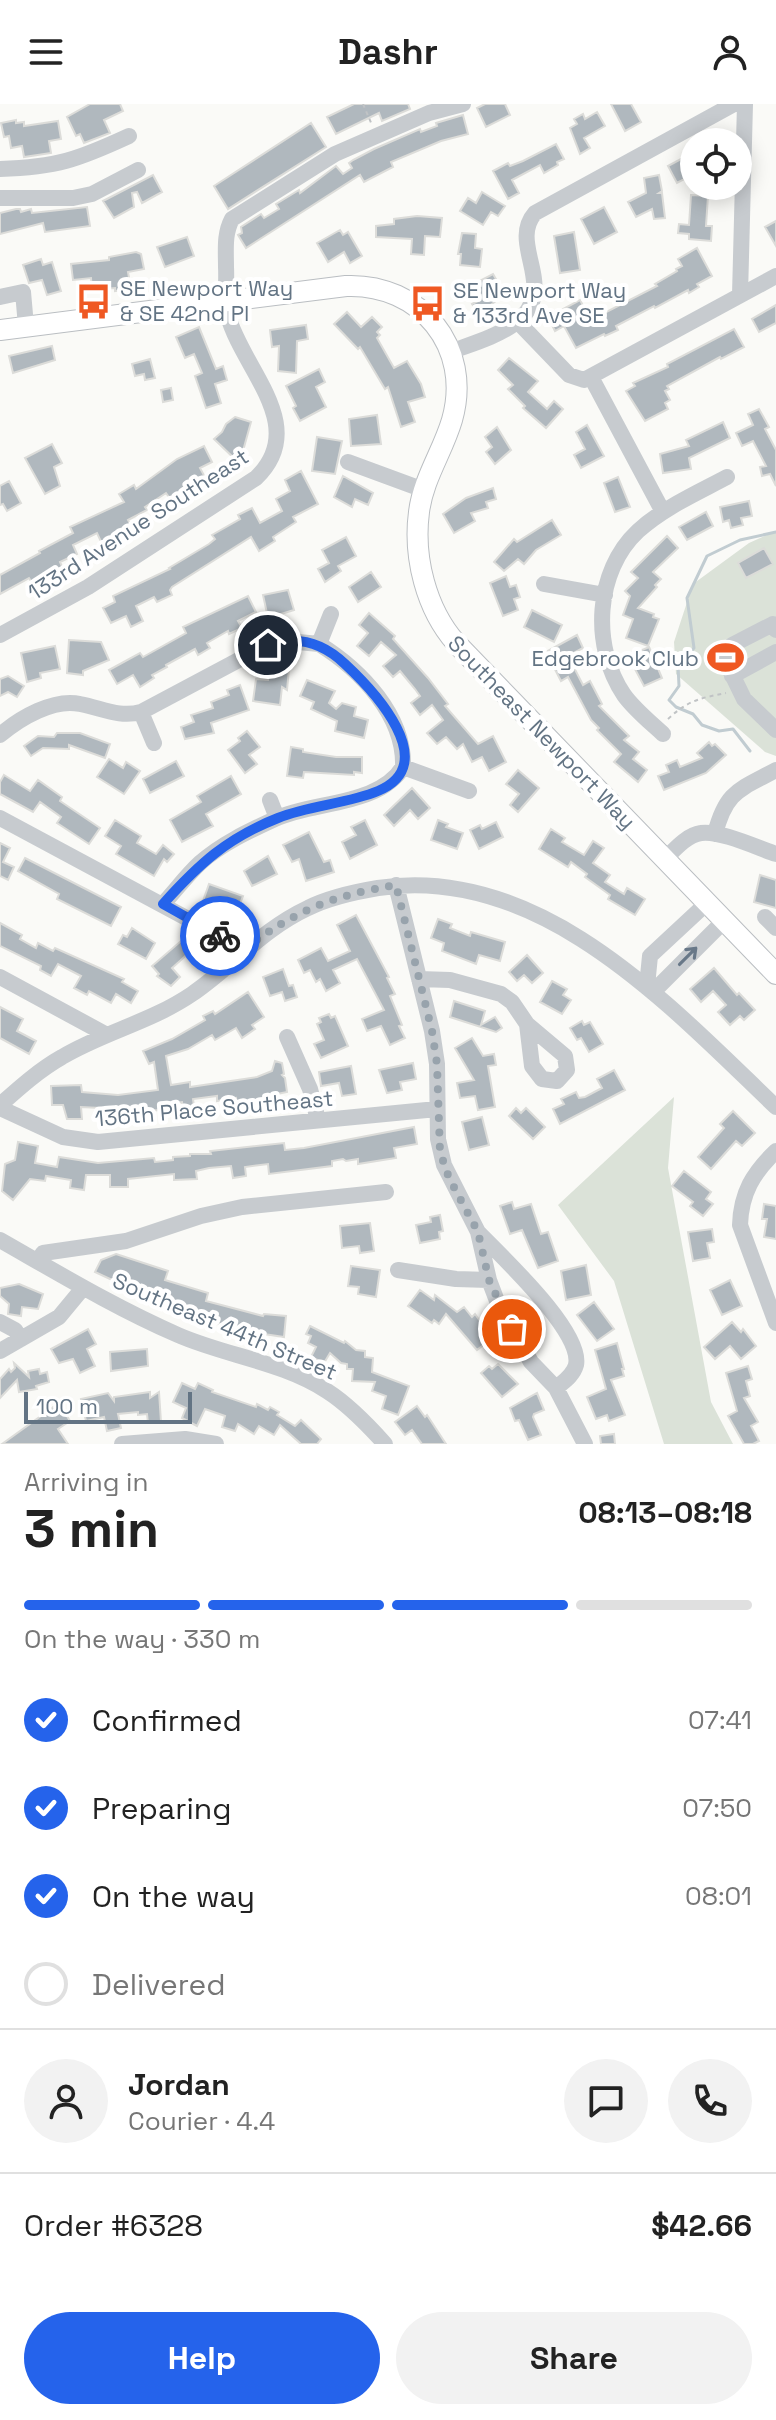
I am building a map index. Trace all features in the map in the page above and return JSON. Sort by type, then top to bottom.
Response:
[{"type":"main road","name":"Southeast Newport Way","points":[[0,330],[346,286],[394,293],[426,313],[438,327],[450,352],[457,384],[452,421],[424,490],[417,532],[428,595],[445,631],[776,974]]},
{"type":"street","points":[[226,300],[226,235],[232,219],[335,154],[432,109],[463,104]]},
{"type":"street","points":[[450,352],[518,322],[532,303],[536,279],[526,230],[529,219],[535,213],[734,104]]},
{"type":"street","points":[[740,295],[745,104]]},
{"type":"street","points":[[0,169],[43,168],[69,163],[129,136]]},
{"type":"street","points":[[0,198],[73,198],[92,194],[138,170]]},
{"type":"street","points":[[518,322],[569,375],[584,380],[776,276]]},
{"type":"street","points":[[0,297],[23,292],[26,326]]},
{"type":"street","name":"133rd Avenue Southeast","points":[[0,635],[88,587],[256,478],[272,458],[278,432],[270,404],[228,317],[226,300]]},
{"type":"street","points":[[591,377],[663,512]]},
{"type":"street","points":[[348,462],[424,490]]},
{"type":"street","points":[[665,727],[625,697],[616,681],[603,638],[605,595],[611,572],[627,542],[663,512],[727,477]]},
{"type":"street","points":[[544,584],[605,595]]},
{"type":"street","points":[[319,644],[331,614]]},
{"type":"street","points":[[776,630],[773,624],[732,645],[726,662],[744,699],[776,730]]},
{"type":"street","points":[[0,735],[12,725],[65,703],[83,704],[122,716],[141,712],[265,646],[288,641],[319,644],[333,652],[367,685],[392,718],[402,740],[403,767],[396,778],[377,792],[277,818],[210,855],[163,904]]},
{"type":"street","points":[[734,681],[776,652]]},
{"type":"street","points":[[141,712],[154,743]]},
{"type":"street","points":[[403,767],[469,791]]},
{"type":"street","points":[[715,834],[728,799],[776,770]]},
{"type":"street","points":[[270,800],[277,818]]},
{"type":"street","points":[[0,818],[244,949]]},
{"type":"street","points":[[665,859],[701,833],[715,834],[776,854]]},
{"type":"street","points":[[396,885],[437,1064],[438,1139],[444,1165],[478,1232],[497,1301],[531,1362],[556,1388],[585,1444]]},
{"type":"street","points":[[0,1107],[39,1071],[107,1035],[148,1019],[193,993],[244,949],[312,906],[359,891],[396,885],[434,885],[498,899],[552,922],[620,966],[650,989],[776,1107]]},
{"type":"street","points":[[620,966],[650,956],[707,903]]},
{"type":"street","points":[[650,989],[724,921]]},
{"type":"street","points":[[650,956],[650,989]]},
{"type":"street","points":[[0,977],[107,1035]]},
{"type":"street","points":[[419,979],[450,980],[501,994],[512,1002],[527,1024]]},
{"type":"street","points":[[287,1037],[310,1089],[318,1120]]},
{"type":"street","name":"136th Place Southeast","points":[[0,1107],[63,1137],[98,1142],[437,1109]]},
{"type":"street","points":[[776,1151],[751,1179],[742,1201],[740,1225],[776,1323]]},
{"type":"street","name":"Southeast 44th Street","points":[[38,1261],[43,1253],[126,1241],[201,1216],[242,1207],[386,1192]]},
{"type":"street","points":[[478,1232],[566,1330],[576,1355],[576,1366],[572,1374],[556,1388]]},
{"type":"street","name":"Southeast 44th Street","points":[[0,1240],[83,1288],[178,1335],[292,1374],[325,1389],[385,1444]]},
{"type":"street","points":[[398,1270],[456,1279],[489,1280]]},
{"type":"street","points":[[0,1351],[59,1317],[83,1288]]},
{"type":"street","points":[[0,1322],[15,1330],[21,1339]]},
{"type":"street","points":[[124,1444],[185,1439],[216,1444]]},
{"type":"path","points":[[363,104],[376,135]]},
{"type":"path","points":[[665,727],[688,702],[711,694],[723,694],[734,681]]},
{"type":"shaded area","name":"Edgebrook Club","points":[[776,531],[776,756],[765,752],[676,674],[674,642],[693,584],[749,543]]},
{"type":"shaded area","points":[[674,1097],[668,1168],[711,1402],[733,1444],[664,1444],[614,1281],[558,1205]]},
{"type":"building","points":[[90,104],[120,104],[123,111],[104,120],[110,133],[84,143],[80,134],[76,136],[67,117]]},
{"type":"building","points":[[354,104],[408,104],[410,109],[382,121],[379,113],[336,134],[327,117]]},
{"type":"building","points":[[485,104],[505,104],[510,115],[486,127],[477,108]]},
{"type":"building","points":[[611,104],[631,104],[641,122],[625,131]]},
{"type":"building","points":[[597,112],[605,126],[584,138],[590,148],[580,154],[570,128],[577,124],[574,119],[583,114],[585,119]]},
{"type":"building","points":[[463,115],[468,134],[441,141],[391,162],[393,167],[364,182],[360,175],[246,248],[238,235],[242,233],[241,227],[261,214],[264,218],[279,209],[276,204],[299,190],[300,193],[336,166],[343,174],[352,168],[349,163],[374,149]]},
{"type":"building","points":[[16,120],[16,123],[24,122],[24,126],[58,121],[61,139],[49,141],[51,153],[24,157],[22,146],[11,148],[9,136],[4,137],[1,123]]},
{"type":"building","points":[[311,123],[326,147],[228,209],[214,186]]},
{"type":"building","points":[[556,144],[564,159],[544,173],[540,165],[512,180],[519,193],[508,199],[493,171],[508,163],[510,166],[523,161]]},
{"type":"building","points":[[680,160],[680,181],[677,183],[668,166]]},
{"type":"building","points":[[153,175],[162,192],[142,203],[137,192],[132,193],[134,207],[114,218],[103,201]]},
{"type":"building","points":[[659,175],[662,191],[659,193],[662,193],[665,218],[654,219],[652,209],[636,217],[628,202],[646,193],[644,178]]},
{"type":"building","points":[[482,192],[505,206],[498,216],[491,212],[483,225],[460,211],[468,198],[476,203]]},
{"type":"building","points":[[691,200],[708,200],[706,226],[712,226],[711,241],[689,239],[689,234],[678,233],[679,224],[689,225]]},
{"type":"building","points":[[87,207],[90,226],[45,232],[43,223],[0,234],[0,213],[16,209],[21,212],[31,209],[32,213]]},
{"type":"building","points":[[604,207],[617,232],[594,244],[581,219]]},
{"type":"building","points":[[417,216],[442,218],[440,237],[425,236],[424,255],[411,254],[412,239],[376,237],[376,226],[394,224],[394,219]]},
{"type":"building","points":[[776,221],[776,246],[765,227]]},
{"type":"building","points":[[340,230],[343,235],[348,232],[362,256],[350,263],[344,252],[328,262],[317,243]]},
{"type":"building","points":[[574,232],[580,270],[560,273],[554,236]]},
{"type":"building","points":[[462,233],[476,234],[475,248],[482,249],[480,267],[460,265],[461,254],[458,254]]},
{"type":"building","points":[[187,237],[194,256],[165,267],[157,247]]},
{"type":"building","points":[[697,248],[712,276],[697,284],[699,287],[689,293],[688,290],[654,306],[616,326],[618,330],[576,348],[564,326],[555,331],[548,317],[580,300],[591,320],[657,286],[655,284],[682,266],[678,259]]},
{"type":"building","points":[[136,252],[141,254],[144,269],[128,272],[131,289],[92,290],[91,278],[73,280],[71,264],[109,260],[109,257]]},
{"type":"building","points":[[41,259],[43,265],[52,262],[61,291],[47,295],[42,280],[29,283],[23,265]]},
{"type":"building","points":[[493,274],[500,286],[493,295],[496,301],[478,314],[472,304],[480,300],[472,285]]},
{"type":"building","points":[[776,305],[776,323],[759,332],[752,319]]},
{"type":"building","points":[[347,312],[361,327],[372,317],[382,327],[377,332],[380,335],[377,338],[394,368],[407,361],[425,397],[408,402],[415,422],[401,427],[388,387],[385,389],[360,347],[358,349],[334,324]]},
{"type":"building","points":[[306,325],[308,339],[297,341],[296,373],[278,371],[279,346],[272,347],[270,330]]},
{"type":"building","points":[[199,327],[216,369],[223,366],[227,380],[215,384],[221,403],[206,408],[195,376],[202,373],[194,354],[185,358],[176,337]]},
{"type":"building","points":[[734,329],[744,347],[667,386],[669,389],[665,391],[670,400],[665,403],[668,409],[645,421],[626,391],[635,386],[633,383]]},
{"type":"building","points":[[52,346],[55,360],[13,373],[9,356]]},
{"type":"building","points":[[509,358],[538,381],[528,392],[547,409],[554,401],[563,409],[546,428],[523,408],[525,406],[508,389],[513,385],[498,370]]},
{"type":"building","points":[[150,359],[155,378],[145,380],[144,374],[135,376],[132,364]]},
{"type":"building","points":[[319,369],[325,382],[316,387],[326,407],[300,421],[286,386]]},
{"type":"building","points":[[171,388],[173,400],[163,402],[161,390]]},
{"type":"building","points":[[759,409],[776,450],[776,486],[770,474],[762,476],[760,467],[766,466],[753,441],[742,446],[736,433],[753,425],[748,414]]},
{"type":"building","points":[[377,415],[381,444],[351,446],[349,419]]},
{"type":"building","points":[[235,417],[251,422],[243,451],[245,455],[238,462],[214,439]]},
{"type":"building","points":[[723,422],[730,438],[689,458],[691,469],[663,473],[660,454],[689,446],[686,440]]},
{"type":"building","points":[[587,425],[604,456],[581,468],[574,455],[585,449],[576,432]]},
{"type":"building","points":[[497,427],[511,450],[495,464],[486,452],[492,447],[485,437]]},
{"type":"building","points":[[317,437],[342,441],[335,474],[312,471]]},
{"type":"building","points":[[52,444],[62,463],[54,467],[60,486],[45,494],[25,458]]},
{"type":"building","points":[[204,446],[212,462],[200,468],[207,481],[183,493],[185,496],[174,504],[166,493],[145,507],[147,510],[128,520],[134,531],[104,548],[97,533],[73,545],[77,554],[60,562],[64,571],[36,589],[29,578],[0,594],[0,575],[73,533],[70,527],[124,502],[119,494],[134,485],[136,489],[177,459]]},
{"type":"building","points":[[301,471],[318,504],[293,517],[296,522],[273,537],[275,541],[259,551],[251,537],[172,587],[172,595],[157,602],[154,597],[136,606],[143,621],[131,627],[126,616],[111,623],[103,608],[115,602],[113,596],[170,569],[209,544],[215,539],[212,535],[240,519],[238,515],[252,508],[260,523],[282,511],[276,499],[290,491],[285,480]]},
{"type":"building","points":[[343,476],[373,493],[368,505],[355,499],[352,507],[334,497]]},
{"type":"building","points":[[618,477],[630,507],[615,512],[604,483]]},
{"type":"building","points":[[9,481],[21,503],[7,511],[3,504],[0,505],[0,486]]},
{"type":"building","points":[[493,488],[496,499],[486,502],[488,508],[471,513],[475,521],[454,533],[443,514],[466,498]]},
{"type":"building","points":[[749,501],[752,516],[741,518],[743,525],[731,528],[729,520],[723,522],[720,507]]},
{"type":"building","points":[[706,512],[713,526],[687,540],[679,527]]},
{"type":"building","points":[[552,520],[561,535],[536,550],[524,564],[518,559],[504,571],[494,562],[514,539],[517,542]]},
{"type":"building","points":[[667,536],[678,548],[653,572],[661,579],[638,608],[659,619],[648,646],[626,638],[633,619],[623,615],[630,596],[625,591],[638,578],[631,572]]},
{"type":"building","points":[[346,537],[356,556],[338,566],[341,571],[325,582],[318,569],[329,563],[322,550]]},
{"type":"building","points":[[764,548],[773,564],[746,578],[738,563]]},
{"type":"building","points":[[371,572],[381,587],[358,602],[349,587]]},
{"type":"building","points":[[506,576],[510,587],[516,585],[520,597],[514,599],[518,610],[503,616],[490,583]]},
{"type":"building","points":[[288,590],[294,610],[268,618],[263,595]]},
{"type":"building","points":[[248,596],[256,612],[238,621],[242,628],[229,634],[228,631],[207,643],[210,648],[198,655],[195,649],[166,665],[140,687],[133,675],[117,684],[109,670],[140,653],[143,657],[186,633],[183,627]]},
{"type":"building","points":[[532,610],[562,625],[554,642],[524,627]]},
{"type":"building","points":[[369,613],[395,636],[393,639],[428,678],[448,704],[445,706],[478,744],[493,736],[506,762],[489,771],[482,757],[472,762],[463,744],[457,749],[446,737],[437,744],[427,733],[443,720],[432,705],[420,715],[411,703],[420,696],[415,689],[400,671],[393,677],[383,666],[396,655],[381,642],[369,656],[357,646],[368,633],[359,625]]},
{"type":"building","points":[[577,635],[583,648],[568,656],[583,685],[590,681],[602,704],[599,706],[629,736],[624,740],[639,752],[633,759],[647,770],[638,782],[614,762],[621,754],[597,730],[599,728],[591,720],[568,677],[561,681],[546,652]]},
{"type":"building","points":[[69,640],[101,642],[109,660],[83,671],[83,675],[67,673]]},
{"type":"building","points":[[55,646],[60,669],[40,673],[41,678],[27,682],[21,653]]},
{"type":"building","points":[[649,647],[662,678],[644,686],[628,656]]},
{"type":"building","points":[[269,667],[289,669],[287,690],[282,687],[280,705],[253,701],[256,679],[268,680]]},
{"type":"building","points":[[8,676],[24,686],[17,697],[8,692],[0,696],[0,679]]},
{"type":"building","points":[[307,680],[335,691],[329,703],[336,709],[342,703],[356,707],[354,716],[368,720],[364,738],[335,731],[337,721],[311,709],[314,702],[300,696]]},
{"type":"building","points":[[240,685],[249,710],[211,723],[214,733],[185,739],[181,727],[194,722],[191,715],[213,708],[211,702],[229,695],[227,690]]},
{"type":"building","points":[[247,731],[260,747],[249,755],[257,764],[245,773],[228,750]]},
{"type":"building","points":[[57,733],[80,733],[110,744],[105,758],[69,745],[69,749],[43,748],[31,756],[24,746],[38,736],[54,737]]},
{"type":"building","points":[[709,742],[726,755],[706,773],[664,790],[658,776],[669,772],[666,765],[677,760],[680,767],[702,758],[697,753]]},
{"type":"building","points":[[291,747],[336,757],[362,757],[362,773],[304,772],[303,778],[287,776]]},
{"type":"building","points":[[109,759],[123,768],[126,762],[140,771],[124,794],[97,777]]},
{"type":"building","points":[[176,761],[184,776],[150,793],[143,779]]},
{"type":"building","points":[[518,770],[539,788],[518,812],[510,805],[519,794],[506,784]]},
{"type":"building","points":[[4,775],[30,791],[38,780],[62,797],[60,801],[100,828],[89,844],[57,823],[61,817],[40,802],[33,812],[0,794],[0,782]]},
{"type":"building","points":[[231,776],[241,794],[206,814],[213,826],[182,842],[170,820],[201,802],[197,796]]},
{"type":"building","points":[[412,788],[430,808],[418,819],[410,810],[394,826],[384,815]]},
{"type":"building","points":[[115,820],[141,836],[137,843],[156,854],[163,845],[174,854],[167,862],[164,859],[154,876],[116,854],[121,846],[105,836]]},
{"type":"building","points":[[365,820],[377,845],[350,859],[342,842],[356,835],[351,827]]},
{"type":"building","points":[[438,820],[448,824],[446,827],[463,833],[457,849],[431,840]]},
{"type":"building","points":[[496,822],[503,837],[479,849],[470,830],[480,825],[482,829]]},
{"type":"building","points":[[551,829],[565,838],[562,842],[584,855],[593,841],[604,848],[593,863],[610,875],[605,882],[624,894],[627,888],[645,899],[635,915],[608,899],[610,895],[585,877],[587,874],[571,862],[568,867],[539,849]]},
{"type":"building","points":[[309,832],[324,862],[330,860],[334,872],[306,881],[299,859],[292,862],[283,845]]},
{"type":"building","points":[[0,843],[10,848],[3,862],[14,867],[8,880],[0,876]]},
{"type":"building","points":[[268,856],[277,874],[252,886],[244,871]]},
{"type":"building","points":[[25,858],[121,907],[111,926],[57,899],[59,894],[18,871]]},
{"type":"building","points":[[760,875],[776,880],[776,908],[754,902]]},
{"type":"building","points":[[209,884],[243,896],[235,917],[224,913],[225,909],[203,901]]},
{"type":"building","points":[[356,915],[395,994],[390,996],[405,1038],[390,1045],[381,1026],[367,1031],[362,1019],[384,1010],[357,959],[333,970],[340,983],[326,991],[320,979],[316,982],[310,970],[304,973],[298,960],[321,948],[328,961],[350,951],[337,925]]},
{"type":"building","points":[[438,919],[470,936],[471,932],[505,942],[500,961],[479,955],[476,964],[442,951],[444,943],[431,938]]},
{"type":"building","points":[[0,923],[22,935],[20,939],[36,948],[38,943],[53,951],[55,948],[124,979],[122,982],[138,991],[131,1003],[116,994],[111,1003],[89,991],[87,995],[74,988],[81,976],[58,964],[51,976],[40,970],[41,966],[0,946]]},
{"type":"building","points":[[132,928],[155,943],[146,959],[118,944]]},
{"type":"building","points":[[181,941],[191,951],[172,968],[180,977],[171,986],[157,976],[159,974],[152,966]]},
{"type":"building","points":[[527,955],[543,973],[532,983],[524,975],[517,981],[509,972]]},
{"type":"building","points":[[714,968],[737,995],[739,993],[755,1010],[744,1020],[740,1016],[730,1025],[718,1012],[726,1005],[713,991],[701,1002],[690,989]]},
{"type":"building","points":[[283,969],[297,997],[285,1001],[282,992],[270,996],[263,977]]},
{"type":"building","points":[[552,981],[567,989],[563,995],[571,1000],[562,1014],[540,1002]]},
{"type":"building","points":[[248,992],[264,1017],[252,1025],[255,1029],[242,1038],[236,1028],[215,1040],[212,1035],[188,1049],[166,1056],[171,1085],[190,1082],[190,1087],[257,1077],[272,1071],[275,1061],[282,1063],[287,1092],[272,1095],[274,1105],[238,1110],[236,1098],[217,1101],[217,1096],[193,1099],[195,1114],[184,1116],[182,1102],[158,1105],[159,1110],[148,1111],[149,1119],[119,1122],[106,1121],[101,1108],[81,1107],[82,1119],[67,1119],[63,1105],[52,1105],[51,1086],[81,1085],[82,1092],[118,1095],[158,1090],[154,1062],[149,1064],[143,1051],[172,1039],[205,1020],[203,1016],[213,1011],[215,1014]]},
{"type":"building","points":[[454,1001],[485,1011],[481,1025],[495,1017],[502,1028],[496,1032],[450,1017]]},
{"type":"building","points":[[0,1007],[23,1019],[17,1031],[36,1041],[29,1054],[0,1038]]},
{"type":"building","points":[[329,1014],[331,1018],[335,1016],[348,1046],[321,1058],[314,1044],[324,1040],[317,1024],[321,1022],[319,1018]]},
{"type":"building","points":[[582,1021],[584,1025],[590,1022],[603,1044],[589,1052],[581,1038],[577,1040],[570,1028]]},
{"type":"building","points":[[472,1038],[483,1056],[494,1054],[496,1065],[488,1066],[495,1107],[478,1110],[475,1096],[460,1098],[457,1083],[474,1080],[455,1048]]},
{"type":"building","points":[[413,1063],[416,1079],[400,1082],[402,1090],[387,1093],[379,1070]]},
{"type":"building","points":[[351,1066],[356,1094],[342,1096],[339,1083],[321,1086],[319,1072]]},
{"type":"building","points":[[614,1070],[625,1090],[560,1124],[553,1109],[564,1104],[561,1099],[576,1092],[579,1098],[585,1097],[602,1088],[597,1079]]},
{"type":"building","points":[[516,1108],[521,1113],[526,1108],[545,1127],[533,1139],[509,1116]]},
{"type":"building","points":[[733,1111],[755,1133],[742,1146],[736,1141],[711,1169],[698,1157],[724,1128],[720,1124]]},
{"type":"building","points":[[482,1117],[489,1145],[469,1150],[462,1122]]},
{"type":"building","points":[[414,1127],[417,1144],[394,1148],[396,1158],[358,1164],[358,1159],[343,1159],[332,1161],[332,1166],[269,1174],[268,1164],[245,1167],[246,1176],[233,1178],[231,1166],[209,1168],[196,1171],[197,1179],[174,1180],[174,1174],[128,1179],[128,1187],[110,1187],[110,1175],[86,1175],[84,1190],[70,1188],[71,1180],[46,1176],[45,1181],[30,1179],[13,1200],[2,1191],[5,1164],[15,1160],[18,1142],[38,1146],[35,1163],[57,1167],[59,1157],[98,1163],[154,1158],[155,1162],[190,1154],[211,1154],[210,1151],[284,1143],[285,1150],[304,1148]]},
{"type":"building","points":[[684,1171],[711,1192],[706,1199],[713,1204],[703,1216],[690,1206],[693,1202],[672,1186]]},
{"type":"building","points":[[512,1202],[514,1209],[531,1204],[541,1234],[548,1232],[558,1261],[538,1268],[522,1230],[510,1234],[500,1206]]},
{"type":"building","points":[[764,1204],[776,1206],[776,1239],[764,1237],[767,1219],[762,1219]]},
{"type":"building","points":[[440,1215],[443,1231],[439,1232],[440,1239],[420,1243],[416,1225],[431,1222],[430,1217]]},
{"type":"building","points":[[370,1223],[374,1251],[360,1253],[359,1246],[342,1248],[340,1226]]},
{"type":"building","points":[[712,1229],[714,1242],[707,1243],[710,1258],[693,1261],[688,1232]]},
{"type":"building","points":[[116,1254],[168,1271],[165,1280],[208,1293],[206,1301],[263,1316],[286,1316],[284,1337],[208,1321],[168,1305],[171,1296],[142,1286],[140,1293],[95,1272],[101,1260]]},
{"type":"building","points":[[586,1265],[591,1295],[566,1300],[561,1271]]},
{"type":"building","points":[[351,1266],[380,1270],[376,1297],[358,1294],[359,1287],[348,1286]]},
{"type":"building","points":[[730,1280],[742,1306],[722,1315],[710,1290]]},
{"type":"building","points":[[19,1284],[43,1294],[38,1309],[22,1307],[21,1316],[8,1314],[9,1304],[0,1296],[0,1288]]},
{"type":"building","points":[[420,1290],[434,1300],[435,1295],[457,1312],[464,1307],[472,1317],[475,1314],[492,1338],[477,1350],[446,1314],[439,1324],[434,1320],[432,1323],[408,1306]]},
{"type":"building","points":[[594,1302],[614,1329],[597,1341],[577,1315]]},
{"type":"building","points":[[732,1322],[741,1332],[743,1329],[756,1346],[741,1359],[730,1346],[715,1359],[704,1347]]},
{"type":"building","points":[[310,1326],[345,1341],[356,1350],[365,1351],[365,1357],[373,1358],[372,1372],[409,1386],[398,1415],[382,1409],[386,1396],[372,1391],[375,1382],[352,1381],[353,1369],[347,1369],[347,1364],[341,1363],[330,1353],[324,1363],[311,1357],[316,1347],[308,1343],[311,1336],[306,1334]]},
{"type":"building","points":[[88,1329],[96,1344],[87,1349],[95,1366],[80,1373],[73,1359],[59,1363],[51,1349]]},
{"type":"building","points":[[617,1343],[624,1376],[611,1380],[625,1415],[609,1421],[607,1415],[596,1419],[587,1397],[606,1389],[595,1350]]},
{"type":"building","points":[[147,1349],[148,1366],[111,1371],[110,1352]]},
{"type":"building","points":[[14,1363],[29,1377],[28,1371],[39,1369],[40,1374],[47,1372],[49,1382],[36,1386],[37,1389],[19,1392],[17,1380],[0,1398],[0,1379],[9,1369],[11,1372],[15,1368]]},
{"type":"building","points":[[498,1364],[518,1384],[502,1397],[481,1373],[489,1366],[492,1369]]},
{"type":"building","points":[[748,1366],[752,1379],[746,1381],[750,1396],[744,1398],[758,1422],[751,1426],[759,1441],[753,1444],[744,1444],[728,1416],[737,1411],[726,1373]]},
{"type":"building","points":[[182,1383],[195,1389],[198,1383],[212,1392],[256,1407],[257,1404],[268,1410],[270,1407],[295,1426],[301,1420],[321,1439],[317,1444],[301,1444],[280,1425],[274,1435],[259,1426],[254,1434],[238,1424],[235,1431],[222,1427],[225,1416],[205,1409],[197,1426],[182,1418],[186,1408],[173,1402]]},
{"type":"building","points":[[150,1392],[150,1398],[159,1392],[161,1422],[148,1423],[147,1414],[138,1415],[138,1412],[118,1414],[121,1428],[107,1431],[104,1417],[86,1421],[81,1399],[108,1393],[114,1401],[114,1397]]},
{"type":"building","points":[[537,1393],[544,1410],[533,1417],[541,1435],[528,1440],[510,1408]]},
{"type":"building","points":[[59,1403],[70,1421],[58,1429],[68,1444],[2,1444]]},
{"type":"building","points":[[417,1406],[425,1417],[427,1415],[446,1444],[422,1444],[412,1430],[405,1435],[395,1422]]},
{"type":"building","points":[[614,1434],[615,1444],[601,1444],[600,1436]]},
{"type":"waterway","points":[[750,751],[733,729],[719,731],[702,725],[693,714],[676,707],[669,700],[679,686],[678,665],[694,648],[687,598],[707,556],[740,540],[776,532]]},
{"type":"way so far","points":[[220,936],[244,949],[312,906],[359,891],[396,885],[432,1031],[437,1064],[440,1152],[449,1178],[478,1232],[489,1280],[512,1329]]},
{"type":"place","name":"SE Newport Way & SE 42nd Pl","points":[[94,301]]},
{"type":"place","name":"SE Newport Way & 133rd Ave SE","points":[[427,303]]},
{"type":"place","name":"Edgebrook Club","points":[[725,658]]},
{"type":"route","points":[[220,936],[163,904],[198,865],[230,842],[277,818],[377,792],[396,778],[403,767],[402,740],[392,718],[367,685],[333,652],[319,644],[303,641],[268,645]]}]
